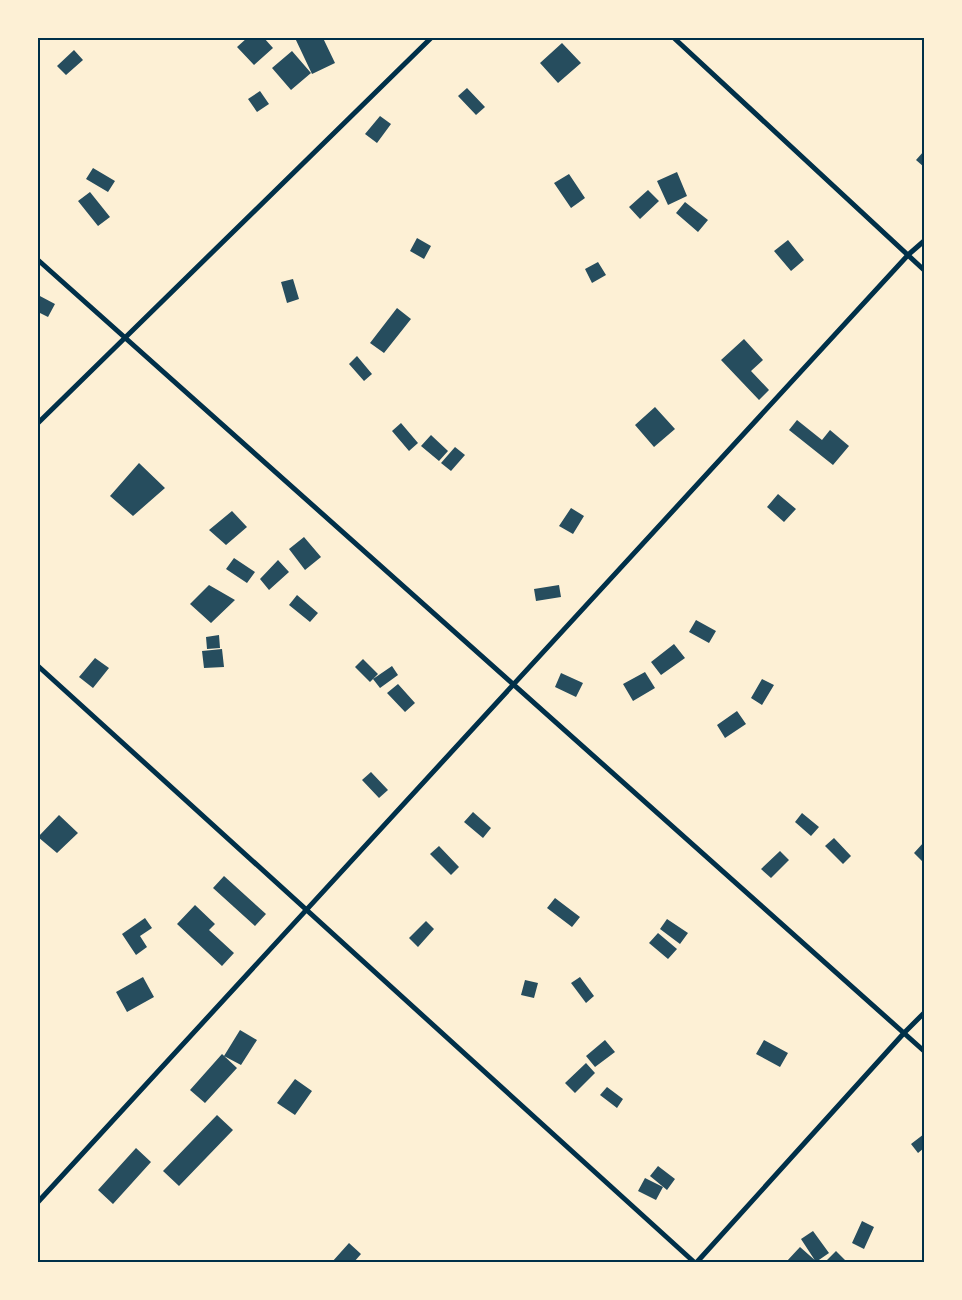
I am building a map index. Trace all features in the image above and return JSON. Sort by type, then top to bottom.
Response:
[{"type":"street","points":[[38,422],[431,38]]},
{"type":"street","points":[[674,38],[924,270]]},
{"type":"street","points":[[38,1202],[908,255],[924,241]]},
{"type":"street","points":[[38,260],[924,1051]]},
{"type":"street","points":[[38,666],[695,1262],[924,1013]]},
{"type":"building","points":[[247,38],[264,38],[273,48],[254,65],[237,47]]},
{"type":"building","points":[[295,38],[323,38],[335,63],[312,74]]},
{"type":"building","points":[[562,43],[581,63],[558,83],[540,63]]},
{"type":"building","points":[[74,50],[83,60],[66,75],[57,66]]},
{"type":"building","points":[[292,51],[311,73],[291,90],[272,68]]},
{"type":"building","points":[[467,88],[485,107],[476,115],[458,96]]},
{"type":"building","points":[[260,91],[269,104],[257,112],[248,99]]},
{"type":"building","points":[[380,116],[391,124],[377,143],[365,134]]},
{"type":"building","points":[[924,151],[924,167],[916,160]]},
{"type":"building","points":[[93,168],[115,181],[108,192],[86,179]]},
{"type":"building","points":[[677,172],[687,196],[668,205],[657,181]]},
{"type":"building","points":[[569,174],[585,198],[571,208],[554,183]]},
{"type":"building","points":[[648,190],[659,201],[640,219],[629,207]]},
{"type":"building","points":[[90,192],[110,217],[98,226],[78,201]]},
{"type":"building","points":[[685,202],[708,220],[698,232],[676,213]]},
{"type":"building","points":[[417,238],[431,246],[424,259],[410,251]]},
{"type":"building","points":[[788,240],[804,260],[791,271],[774,251]]},
{"type":"building","points":[[598,262],[606,275],[592,283],[585,269]]},
{"type":"building","points":[[293,279],[299,299],[287,303],[281,282]]},
{"type":"building","points":[[38,295],[55,304],[48,317],[38,312]]},
{"type":"building","points":[[397,308],[411,319],[384,353],[370,343]]},
{"type":"building","points":[[744,339],[763,360],[751,371],[769,390],[759,400],[721,360]]},
{"type":"building","points":[[357,356],[372,374],[364,381],[349,364]]},
{"type":"building","points":[[655,407],[675,429],[654,447],[635,425]]},
{"type":"building","points":[[797,420],[822,440],[830,430],[849,446],[833,465],[789,430]]},
{"type":"building","points":[[401,423],[418,443],[409,451],[392,431]]},
{"type":"building","points":[[431,435],[448,451],[439,461],[421,446]]},
{"type":"building","points":[[455,447],[465,455],[451,471],[441,463]]},
{"type":"building","points":[[139,463],[165,488],[133,516],[110,496]]},
{"type":"building","points":[[778,494],[796,509],[784,522],[767,507]]},
{"type":"building","points":[[571,508],[584,516],[573,534],[559,526]]},
{"type":"building","points":[[232,511],[247,527],[226,545],[209,530]]},
{"type":"building","points":[[304,537],[321,557],[305,570],[289,549]]},
{"type":"building","points":[[234,558],[255,572],[247,583],[226,569]]},
{"type":"building","points":[[278,560],[289,572],[269,590],[260,579]]},
{"type":"building","points":[[209,585],[235,600],[211,623],[190,604]]},
{"type":"building","points":[[559,585],[561,597],[536,601],[534,589]]},
{"type":"building","points":[[297,595],[318,613],[310,622],[289,605]]},
{"type":"building","points":[[696,620],[716,631],[709,643],[689,632]]},
{"type":"building","points":[[219,635],[220,648],[207,649],[206,637]]},
{"type":"building","points":[[674,644],[685,658],[661,675],[651,662]]},
{"type":"building","points":[[222,649],[224,667],[204,668],[202,651]]},
{"type":"building","points":[[95,658],[109,668],[93,688],[79,677]]},
{"type":"building","points":[[363,659],[378,674],[370,682],[355,667]]},
{"type":"building","points":[[392,666],[398,675],[380,688],[373,679]]},
{"type":"building","points":[[645,672],[655,688],[633,701],[623,684]]},
{"type":"building","points":[[561,673],[583,683],[576,697],[555,687]]},
{"type":"building","points":[[762,679],[774,685],[762,705],[751,698]]},
{"type":"building","points":[[398,684],[415,703],[405,712],[387,693]]},
{"type":"building","points":[[737,711],[746,724],[725,738],[717,725]]},
{"type":"building","points":[[371,772],[388,790],[379,798],[362,780]]},
{"type":"building","points":[[473,812],[491,828],[483,838],[464,822]]},
{"type":"building","points":[[802,813],[819,827],[811,836],[795,822]]},
{"type":"building","points":[[59,815],[78,833],[57,853],[38,837]]},
{"type":"building","points":[[834,838],[851,856],[843,864],[825,846]]},
{"type":"building","points":[[924,842],[924,863],[914,853]]},
{"type":"building","points":[[439,846],[459,867],[451,875],[430,854]]},
{"type":"building","points":[[780,851],[789,860],[771,878],[761,869]]},
{"type":"building","points":[[224,876],[266,914],[255,926],[213,888]]},
{"type":"building","points":[[555,898],[580,917],[572,927],[547,908]]},
{"type":"building","points":[[195,905],[215,924],[209,930],[234,953],[222,966],[177,924]]},
{"type":"building","points":[[145,918],[152,928],[140,936],[147,947],[136,955],[122,934]]},
{"type":"building","points":[[667,919],[688,933],[680,944],[660,929]]},
{"type":"building","points":[[426,921],[434,929],[418,947],[409,938]]},
{"type":"building","points":[[658,933],[677,949],[668,959],[649,943]]},
{"type":"building","points":[[143,977],[154,997],[127,1012],[116,992]]},
{"type":"building","points":[[580,977],[594,996],[586,1003],[571,983]]},
{"type":"building","points":[[525,980],[538,983],[534,998],[521,995]]},
{"type":"building","points":[[240,1030],[257,1040],[241,1065],[224,1056]]},
{"type":"building","points":[[605,1040],[615,1052],[595,1067],[586,1056]]},
{"type":"building","points":[[764,1040],[788,1053],[780,1067],[756,1054]]},
{"type":"building","points":[[222,1054],[237,1068],[205,1103],[190,1090]]},
{"type":"building","points":[[586,1063],[595,1073],[575,1093],[565,1083]]},
{"type":"building","points":[[295,1079],[312,1091],[295,1115],[277,1103]]},
{"type":"building","points":[[607,1087],[623,1099],[617,1108],[600,1095]]},
{"type":"building","points":[[217,1115],[233,1130],[179,1186],[163,1171]]},
{"type":"building","points":[[924,1134],[924,1148],[918,1153],[911,1144]]},
{"type":"building","points":[[136,1148],[151,1162],[113,1204],[98,1190]]},
{"type":"building","points":[[658,1166],[675,1179],[667,1190],[650,1176]]},
{"type":"building","points":[[645,1178],[663,1187],[656,1200],[638,1191]]},
{"type":"building","points":[[862,1221],[874,1227],[864,1249],[852,1243]]},
{"type":"building","points":[[813,1231],[829,1253],[816,1262],[801,1239]]},
{"type":"building","points":[[349,1243],[361,1254],[354,1262],[332,1262]]},
{"type":"building","points":[[800,1247],[817,1262],[786,1262]]},
{"type":"building","points":[[836,1251],[847,1262],[825,1262]]}]
